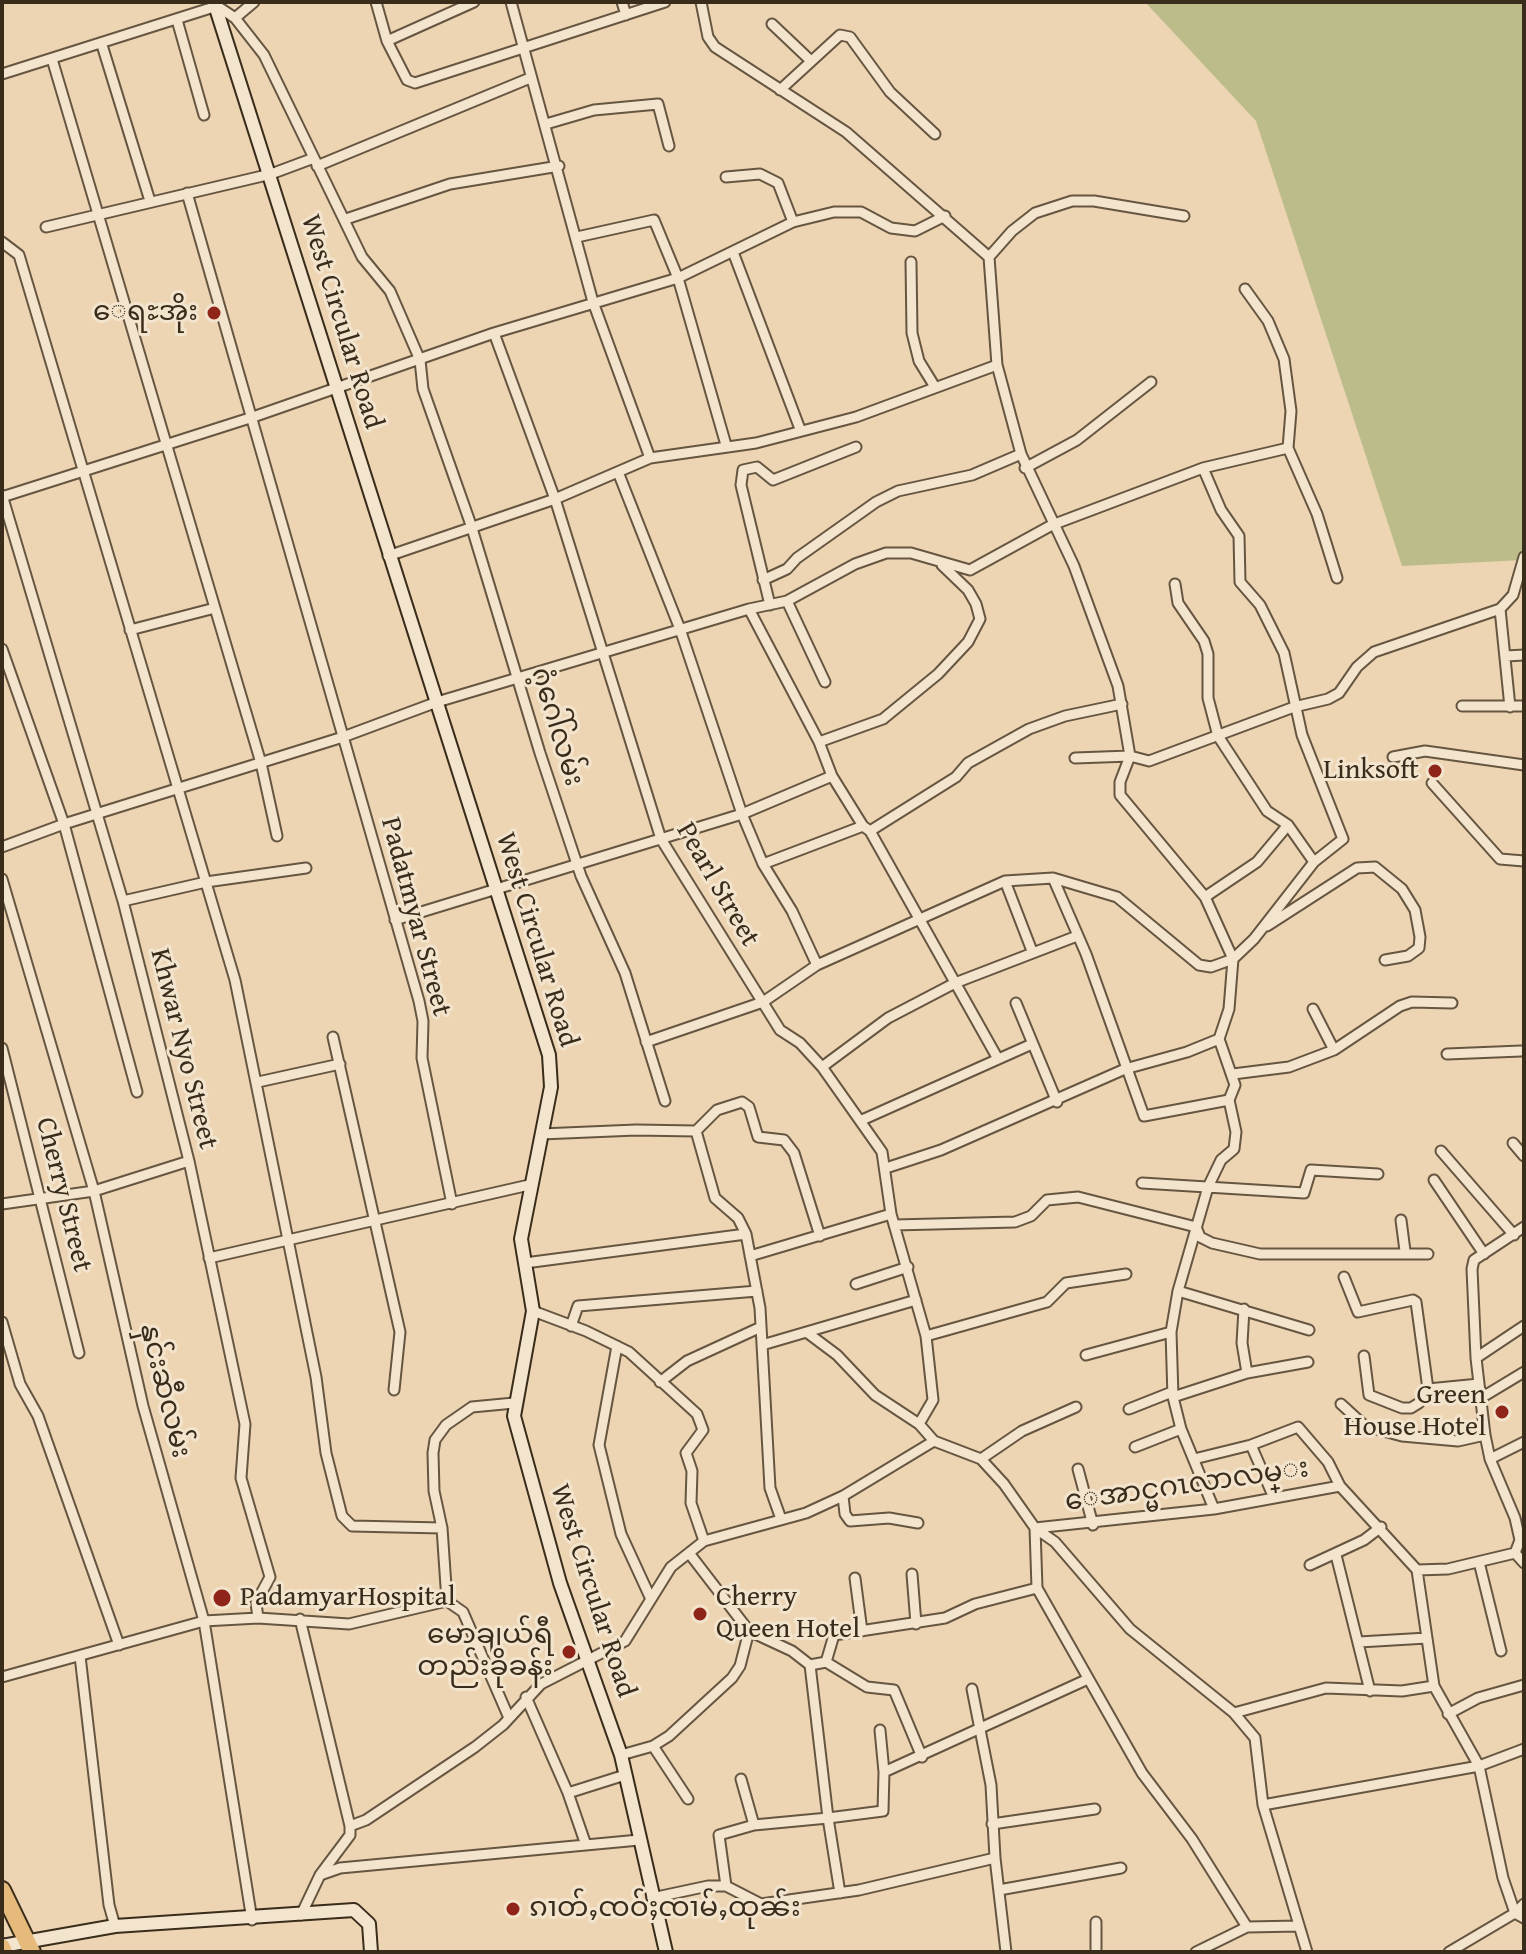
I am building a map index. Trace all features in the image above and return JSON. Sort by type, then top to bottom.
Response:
[{"type":"highway","points":[[2,1890],[31,1946]]},
{"type":"street","points":[[235,18],[254,2]]},
{"type":"street","points":[[376,2],[387,41],[407,80],[415,83],[665,2]]},
{"type":"street","points":[[387,41],[474,2]]},
{"type":"street","points":[[511,2],[525,45],[530,78],[559,166],[593,302],[650,458]]},
{"type":"street","points":[[622,2],[626,15]]},
{"type":"street","points":[[701,2],[711,42],[846,132],[989,257],[997,365],[1025,468],[1074,566],[1122,704],[1130,756],[1120,782],[1120,795],[1205,897],[1233,959],[1229,1009],[1219,1039],[1235,1085],[1229,1100],[1236,1132],[1234,1149],[1221,1160],[1208,1187],[1178,1291],[1171,1332],[1173,1395],[1181,1429],[1214,1509]]},
{"type":"street","points":[[2,74],[102,45],[216,4]]},
{"type":"street","name":"ဂံ့ဂေါ်လမ်း","points":[[216,4],[235,18],[264,55],[362,257],[394,299],[420,360],[423,389],[471,525],[577,866],[625,973],[665,1101]]},
{"type":"street","name":"West Circular Road","points":[[216,4],[388,556],[549,1055],[551,1087],[529,1185],[521,1239],[533,1311],[514,1416],[536,1500],[621,1755],[666,1952]]},
{"type":"street","points":[[177,20],[204,115]]},
{"type":"street","points":[[772,24],[811,61]]},
{"type":"street","points":[[780,90],[840,35],[850,37],[890,92],[935,134]]},
{"type":"street","points":[[102,45],[150,201]]},
{"type":"street","points":[[52,59],[261,763],[277,836]]},
{"type":"street","points":[[46,227],[315,162],[530,78]]},
{"type":"street","points":[[546,124],[594,110],[658,104],[669,146]]},
{"type":"street","points":[[346,219],[450,184],[559,166]]},
{"type":"street","points":[[726,177],[760,174],[778,183],[793,222]]},
{"type":"street","name":"Padatmyar Street","points":[[187,193],[421,1011],[422,1058],[452,1204]]},
{"type":"street","points":[[989,257],[1012,231],[1035,213],[1072,201],[1094,201],[1184,216]]},
{"type":"street","points":[[2,496],[253,417],[494,333],[678,278],[793,222],[834,212],[861,212],[891,228],[915,231],[945,216]]},
{"type":"street","points":[[577,237],[654,220],[678,278],[726,445]]},
{"type":"street","points":[[2,242],[19,255],[235,980],[316,1377],[326,1453],[342,1516],[352,1526],[442,1528]]},
{"type":"street","points":[[733,252],[800,429]]},
{"type":"street","points":[[911,262],[912,333],[919,361],[935,387]]},
{"type":"street","points":[[1245,289],[1268,321],[1284,359],[1291,411],[1288,448],[1317,514],[1337,578]]},
{"type":"street","name":"Pearl Street","points":[[494,333],[555,499],[661,839],[780,1030],[800,1043],[822,1067],[882,1152],[892,1220],[926,1336],[933,1400],[919,1424]]},
{"type":"street","points":[[388,556],[471,525],[555,499],[650,458],[756,443],[800,429],[856,417],[997,365]]},
{"type":"street","points":[[1025,468],[1077,440],[1151,382]]},
{"type":"street","points":[[770,605],[741,485],[743,470],[757,467],[773,480],[856,447]]},
{"type":"street","points":[[2,847],[98,813],[178,791],[343,737],[437,702],[749,609],[787,601],[855,564],[886,553],[911,553],[940,564],[970,570],[1052,525],[1203,468],[1288,448]]},
{"type":"street","points":[[763,580],[787,569],[847,520],[898,491],[972,475],[1021,454]]},
{"type":"street","points":[[646,1042],[763,1002],[817,965],[1005,881],[1053,878],[1117,897],[1199,965],[1211,967],[1233,959],[1264,927],[1314,862],[1343,839],[1317,778],[1294,707],[1284,653],[1260,605],[1240,582],[1239,536],[1221,510],[1203,468]]},
{"type":"street","points":[[618,472],[680,629],[742,814],[763,864],[792,911],[817,965]]},
{"type":"street","name":"Khwar Nyo Street","points":[[2,496],[123,901],[189,1161],[245,1424],[241,1478],[270,1577],[256,1603],[258,1618]]},
{"type":"street","points":[[1075,758],[1130,756],[1149,761],[1339,693],[1357,667],[1374,652],[1500,609],[1513,595],[1524,557]]},
{"type":"street","points":[[819,742],[883,719],[938,674],[968,642],[980,619],[976,604],[968,590],[940,564]]},
{"type":"street","points":[[1175,584],[1178,603],[1204,641],[1208,654],[1208,698],[1218,736],[1267,811],[1288,825],[1314,862]]},
{"type":"street","points":[[787,601],[825,682]]},
{"type":"street","points":[[130,630],[215,608]]},
{"type":"street","points":[[749,609],[819,742],[832,776],[920,917],[998,1059]]},
{"type":"street","points":[[1500,609],[1510,707]]},
{"type":"street","points":[[2,649],[6,674],[64,824],[137,1092]]},
{"type":"street","points":[[1506,656],[1524,655]]},
{"type":"street","points":[[763,864],[867,829],[956,777],[968,763],[1029,729],[1065,716],[1122,704]]},
{"type":"street","points":[[1462,706],[1524,706]]},
{"type":"street","points":[[1393,757],[1425,751],[1524,765]]},
{"type":"street","points":[[395,920],[742,814],[832,776]]},
{"type":"street","points":[[1432,783],[1500,859],[1524,861]]},
{"type":"street","points":[[1205,897],[1257,862],[1288,825]]},
{"type":"street","points":[[1264,927],[1281,920],[1357,868],[1375,867],[1409,899],[1415,910],[1420,937],[1419,948],[1408,956],[1385,960]]},
{"type":"street","points":[[123,901],[206,882],[306,868]]},
{"type":"street","points":[[1053,878],[1144,1116],[1229,1100]]},
{"type":"street","name":"နှင်းဆီလမ်း","points":[[2,879],[94,1191],[143,1406],[204,1621],[252,1920]]},
{"type":"street","points":[[1005,881],[1032,951]]},
{"type":"street","points":[[822,1067],[888,1018],[955,983],[1077,936]]},
{"type":"street","points":[[1233,1074],[1289,1067],[1334,1050],[1400,1006],[1412,1002],[1452,1003]]},
{"type":"street","points":[[1016,1003],[1057,1102]]},
{"type":"street","points":[[1313,1009],[1334,1050]]},
{"type":"street","points":[[333,1037],[400,1332],[394,1390]]},
{"type":"street","points":[[886,1168],[941,1150],[1057,1102],[1125,1069],[1187,1052],[1219,1039]]},
{"type":"street","points":[[862,1120],[1032,1044]]},
{"type":"street","name":"Cherry Street","points":[[2,1048],[79,1353]]},
{"type":"street","points":[[1447,1054],[1523,1051]]},
{"type":"street","points":[[258,1082],[340,1064]]},
{"type":"street","points":[[541,1134],[696,1131],[725,1105],[742,1102],[749,1107],[758,1137],[784,1140],[794,1153],[820,1236]]},
{"type":"street","points":[[696,1131],[715,1198],[738,1218],[746,1234],[761,1327],[770,1488],[781,1519]]},
{"type":"street","points":[[1513,1143],[1524,1156]]},
{"type":"street","points":[[1441,1151],[1514,1235]]},
{"type":"street","points":[[2,1204],[94,1191],[189,1161]]},
{"type":"street","points":[[1142,1183],[1304,1193],[1311,1170],[1378,1174]]},
{"type":"street","points":[[1434,1180],[1484,1254]]},
{"type":"street","points":[[209,1258],[290,1242],[529,1185]]},
{"type":"street","points":[[750,1256],[892,1220],[1015,1222],[1031,1216],[1047,1200],[1078,1197],[1196,1227]]},
{"type":"street","points":[[1401,1220],[1405,1251]]},
{"type":"street","points":[[1196,1227],[1200,1237],[1212,1243],[1260,1254],[1405,1251],[1428,1254]]},
{"type":"street","points":[[1519,1916],[1479,1766],[1434,1686],[1417,1570],[1448,1569],[1515,1553],[1522,1539],[1490,1459],[1485,1435],[1476,1358],[1472,1269],[1474,1260],[1524,1227]]},
{"type":"street","points":[[525,1263],[746,1234]]},
{"type":"street","points":[[856,1284],[908,1267]]},
{"type":"street","points":[[926,1336],[1047,1302],[1066,1283],[1126,1274]]},
{"type":"street","points":[[1344,1277],[1358,1312],[1413,1300],[1416,1302],[1428,1389],[1419,1403],[1411,1408],[1369,1395],[1364,1356]]},
{"type":"street","points":[[571,1326],[578,1306],[757,1291]]},
{"type":"street","points":[[1178,1291],[1309,1330]]},
{"type":"street","points":[[762,1345],[809,1334],[916,1300]]},
{"type":"street","points":[[1244,1309],[1242,1343],[1247,1373]]},
{"type":"street","points":[[533,1311],[629,1352],[697,1414],[703,1430],[686,1453],[692,1471],[691,1503],[704,1541]]},
{"type":"street","points":[[2,1322],[20,1384],[38,1416],[119,1645]]},
{"type":"street","points":[[1476,1358],[1524,1326]]},
{"type":"street","points":[[660,1382],[687,1361],[761,1327]]},
{"type":"street","points":[[1086,1355],[1171,1332]]},
{"type":"street","points":[[809,1334],[837,1355],[875,1395],[919,1424],[934,1441],[981,1459],[1035,1528],[1055,1542],[1130,1629],[1234,1713],[1255,1738],[1263,1805],[1307,1952]]},
{"type":"street","points":[[617,1346],[599,1445],[621,1534],[650,1597]]},
{"type":"street","points":[[1129,1409],[1247,1373],[1308,1362]]},
{"type":"street","points":[[1481,1398],[1524,1372]]},
{"type":"street","points":[[1428,1389],[1479,1384]]},
{"type":"street","points":[[447,1601],[442,1528],[434,1491],[435,1440],[446,1425],[472,1407],[514,1403]]},
{"type":"street","points":[[1341,1404],[1365,1426],[1402,1436],[1458,1441],[1485,1435]]},
{"type":"street","points":[[981,1459],[1022,1431],[1076,1407]]},
{"type":"street","points":[[1194,1459],[1251,1445],[1298,1427],[1328,1462],[1340,1486]]},
{"type":"street","points":[[1135,1447],[1181,1429]]},
{"type":"street","points":[[350,1826],[366,1820],[475,1747],[509,1718],[541,1684],[625,1641],[671,1567],[704,1541],[806,1513],[843,1496],[934,1441]]},
{"type":"street","points":[[1490,1459],[1524,1442]]},
{"type":"street","points":[[1251,1445],[1274,1498]]},
{"type":"street","points":[[1078,1469],[1093,1525]]},
{"type":"street","name":"ေအာင္မဂၤလာလမ္း","points":[[1035,1528],[1093,1525],[1214,1509],[1340,1486],[1381,1527],[1417,1570]]},
{"type":"street","points":[[843,1496],[850,1521],[889,1518],[918,1523]]},
{"type":"street","points":[[1310,1565],[1336,1555],[1381,1527]]},
{"type":"street","points":[[1035,1528],[1037,1588],[1142,1773],[1192,1839],[1247,1927]]},
{"type":"street","points":[[689,1553],[749,1631],[810,1665],[826,1662],[867,1687],[894,1690],[922,1757]]},
{"type":"street","points":[[1515,1553],[1524,1563]]},
{"type":"street","points":[[1336,1555],[1370,1691]]},
{"type":"street","points":[[1479,1562],[1501,1651]]},
{"type":"street","points":[[912,1574],[916,1624]]},
{"type":"street","points":[[855,1578],[862,1631]]},
{"type":"street","points":[[826,1662],[834,1635],[916,1624],[1037,1588]]},
{"type":"street","points":[[2,1677],[204,1621],[258,1618],[349,1624],[447,1601],[463,1612],[509,1718]]},
{"type":"street","points":[[300,1619],[350,1826],[350,1835],[320,1875],[301,1915]]},
{"type":"street","points":[[621,1755],[653,1746],[669,1736],[732,1678],[740,1666],[749,1631]]},
{"type":"street","points":[[1359,1642],[1427,1638]]},
{"type":"street","points":[[80,1656],[109,1905],[115,1926]]},
{"type":"street","points":[[810,1665],[840,1893]]},
{"type":"street","points":[[884,1772],[1088,1679]]},
{"type":"street","points":[[1448,1714],[1478,1698],[1524,1685]]},
{"type":"street","points":[[1234,1713],[1326,1688],[1370,1691],[1434,1686]]},
{"type":"street","points":[[972,1689],[991,1785],[995,1858],[1006,1952]]},
{"type":"street","points":[[526,1697],[568,1793],[586,1845]]},
{"type":"street","points":[[726,1886],[719,1835],[754,1825],[883,1811],[884,1772],[880,1730]]},
{"type":"street","points":[[653,1746],[688,1799]]},
{"type":"street","points":[[1263,1805],[1479,1766],[1524,1749]]},
{"type":"street","points":[[568,1793],[625,1775]]},
{"type":"street","points":[[741,1779],[754,1825]]},
{"type":"street","points":[[992,1824],[1095,1809]]},
{"type":"street","points":[[320,1875],[340,1868],[378,1863],[639,1840]]},
{"type":"street","points":[[652,1898],[708,1886],[726,1886],[761,1904],[840,1893],[995,1858]]},
{"type":"street","points":[[999,1890],[1121,1868]]},
{"type":"street","points":[[1449,1952],[1519,1916],[1524,1904]]},
{"type":"street","points":[[3,1948],[31,1946],[115,1926],[252,1920],[354,1910],[369,1924],[371,1952]]},
{"type":"street","points":[[1096,1922],[1096,1952]]},
{"type":"street","points":[[1196,1952],[1247,1927],[1299,1926]]},
{"type":"green space","points":[[1145,2],[1524,2],[1524,560],[1402,566],[1256,121]]},
{"type":"place","name":"ေရႊအိုး","points":[[214,313]]},
{"type":"place","name":"Linksoft","points":[[1435,771]]},
{"type":"place","name":"Green House Hotel","points":[[1502,1412]]},
{"type":"place","name":"PadamyarHospital","points":[[222,1598]]},
{"type":"place","name":"Cherry Queen Hotel","points":[[700,1614]]},
{"type":"place","name":"မောချယ်ရီ တည်းခိုခန်း","points":[[569,1652]]},
{"type":"place","name":"ၵၢတ်ႇၸဝ်ႈၸၢမ်ႇထုၼ်း","points":[[513,1909]]}]
